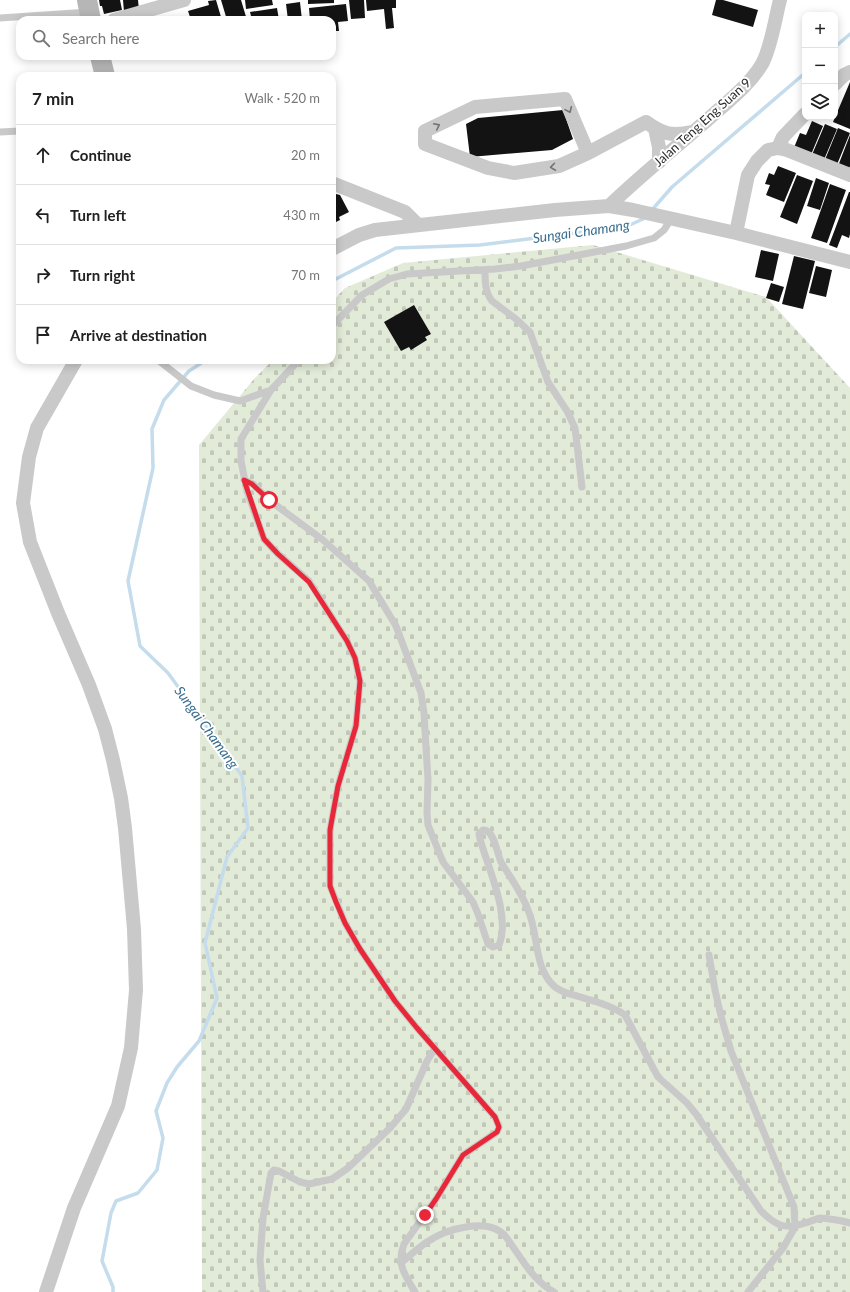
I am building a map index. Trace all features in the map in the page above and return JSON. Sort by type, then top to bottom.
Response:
[{"type":"street","points":[[128,16],[184,0]]},
{"type":"street","name":"Jalan Teng Eng Suan 9","points":[[608,206],[748,83],[762,64],[766,54],[780,0]]},
{"type":"street","points":[[101,60],[104,72]]},
{"type":"street","points":[[838,81],[850,72]]},
{"type":"street","points":[[588,153],[565,99],[474,107],[425,132],[426,144],[488,168],[514,173],[559,166],[588,153],[646,122],[655,129],[671,135],[694,132]]},
{"type":"street","points":[[778,148],[783,137],[802,117]]},
{"type":"street","points":[[655,129],[659,147],[658,162]]},
{"type":"street","points":[[736,233],[748,175],[757,161],[768,150],[778,148],[787,150],[850,175]]},
{"type":"street","points":[[336,185],[405,212],[418,225]]},
{"type":"street","points":[[336,247],[367,232],[555,210],[608,206],[671,218],[736,233],[850,262]]},
{"type":"street","points":[[46,1292],[74,1208],[118,1106],[131,1048],[136,990],[134,929],[125,828],[121,798],[113,760],[105,729],[89,685],[30,542],[23,503],[29,457],[36,428],[74,364]]},
{"type":"lane","points":[[25,16],[89,11]]},
{"type":"lane","points":[[0,18],[16,17]]},
{"type":"lane","points":[[0,132],[16,131]]},
{"type":"lane","points":[[336,322],[362,295],[389,279],[407,274],[485,270],[529,264],[642,242],[654,238],[661,233],[671,218]]},
{"type":"lane","points":[[485,270],[486,289],[489,297],[492,301],[524,325],[530,332],[548,382],[572,421],[576,432],[582,487]]},
{"type":"lane","points":[[164,364],[191,386],[214,395],[240,401],[271,390]]},
{"type":"lane","points":[[295,364],[271,390],[241,439],[241,461],[244,480],[264,539],[309,582],[347,641],[355,658],[360,681],[356,726],[338,786],[330,830],[330,886],[345,923],[376,974],[408,1017],[495,1117],[498,1130],[491,1137],[468,1151],[459,1161],[436,1199],[404,1244],[401,1252],[400,1263],[414,1292]]},
{"type":"lane","points":[[244,480],[252,484],[269,500],[324,540],[369,581],[396,626],[421,693],[424,713],[428,779],[428,825],[443,862],[473,902],[488,944],[493,947],[499,945],[502,937],[503,926],[498,894],[480,839],[480,834],[483,830],[486,830],[492,837],[501,862],[528,908],[534,928],[539,960],[548,980],[560,991],[602,1004],[619,1011],[625,1016],[658,1077],[687,1103],[696,1114],[761,1211],[774,1224],[788,1227],[795,1227],[820,1218],[846,1221],[850,1223]]},
{"type":"lane","points":[[709,955],[715,990],[731,1051],[794,1207],[795,1227],[783,1248],[748,1292]]},
{"type":"lane","points":[[263,1292],[260,1260],[262,1218],[271,1173],[274,1170],[279,1171],[300,1182],[309,1184],[332,1179],[348,1168],[390,1128],[406,1109],[427,1061],[435,1048]]},
{"type":"lane","points":[[400,1263],[426,1242],[447,1232],[464,1227],[488,1227],[496,1229],[503,1234],[534,1276],[544,1286],[554,1292]]},
{"type":"green space","points":[[593,245],[766,297],[850,388],[850,1292],[202,1292],[199,445],[254,379],[269,364],[336,364],[336,298],[345,288],[403,263]]},
{"type":"building","points":[[99,0],[120,0],[122,10],[104,14]]},
{"type":"building","points":[[123,0],[138,0],[139,10],[124,12]]},
{"type":"building","points":[[216,0],[221,16],[190,16],[188,11],[209,5],[208,1]]},
{"type":"building","points":[[221,0],[241,0],[246,16],[226,16]]},
{"type":"building","points":[[245,0],[272,0],[273,5],[246,9]]},
{"type":"building","points":[[308,0],[334,0],[334,3],[308,4]]},
{"type":"building","points":[[349,0],[364,0],[365,18],[351,19]]},
{"type":"building","points":[[366,0],[396,0],[396,8],[392,8],[394,28],[386,29],[384,9],[367,11]]},
{"type":"building","points":[[716,0],[723,0],[758,10],[753,27],[712,15]]},
{"type":"building","points":[[300,2],[302,16],[288,16],[286,4]]},
{"type":"building","points":[[346,4],[348,21],[338,22],[339,31],[336,31],[336,16],[310,16],[309,8]]},
{"type":"building","points":[[277,8],[278,16],[251,16],[250,12]]},
{"type":"building","points":[[850,82],[850,129],[833,122],[834,120],[838,120],[838,110]]},
{"type":"building","points":[[563,110],[573,139],[552,150],[470,157],[466,124],[478,118]]},
{"type":"building","points":[[812,121],[823,126],[810,157],[793,150],[800,133],[806,135]]},
{"type":"building","points":[[825,124],[837,129],[823,162],[811,157]]},
{"type":"building","points":[[838,128],[850,133],[836,167],[824,162]]},
{"type":"building","points":[[850,135],[850,166],[849,170],[838,166]]},
{"type":"building","points":[[778,166],[796,173],[784,202],[766,195],[770,185],[765,184],[769,173],[774,175]]},
{"type":"building","points":[[797,175],[813,181],[797,224],[780,217]]},
{"type":"building","points":[[816,178],[829,183],[820,210],[807,206]]},
{"type":"building","points":[[830,184],[846,190],[827,243],[811,238]]},
{"type":"building","points":[[849,192],[850,234],[849,238],[842,235],[837,248],[829,245]]},
{"type":"building","points":[[336,194],[340,195],[349,212],[339,217],[340,220],[336,222]]},
{"type":"building","points":[[761,250],[779,254],[773,281],[755,277]]},
{"type":"building","points":[[794,256],[815,261],[803,309],[782,304]]},
{"type":"building","points":[[816,266],[832,270],[826,297],[809,293]]},
{"type":"building","points":[[771,283],[784,287],[779,302],[766,298]]},
{"type":"building","points":[[414,305],[431,334],[425,337],[427,340],[411,350],[409,347],[401,351],[384,322]]},
{"type":"waterway","name":"Sungai Chamang","points":[[838,44],[850,34]]},
{"type":"waterway","name":"Sungai Chamang","points":[[651,211],[672,187],[802,76]]},
{"type":"waterway","name":"Sungai Chamang","points":[[336,279],[396,248],[480,245],[600,230],[632,224],[645,217]]},
{"type":"waterway","name":"Sungai Chamang","points":[[113,1292],[113,1287],[102,1261],[111,1213],[116,1201],[138,1193],[157,1170],[163,1138],[156,1111],[167,1083],[177,1067],[199,1041],[217,998],[205,943],[227,857],[248,828],[242,776],[168,673],[140,646],[128,581],[153,468],[152,429],[164,400],[189,371],[200,364]]},
{"type":"route","points":[[269,500],[252,484],[244,480],[264,539],[309,582],[347,641],[355,658],[360,681],[356,726],[338,786],[330,830],[330,886],[345,923],[376,974],[395,1001],[498,1122],[499,1127],[497,1132],[463,1155],[425,1215]]}]
